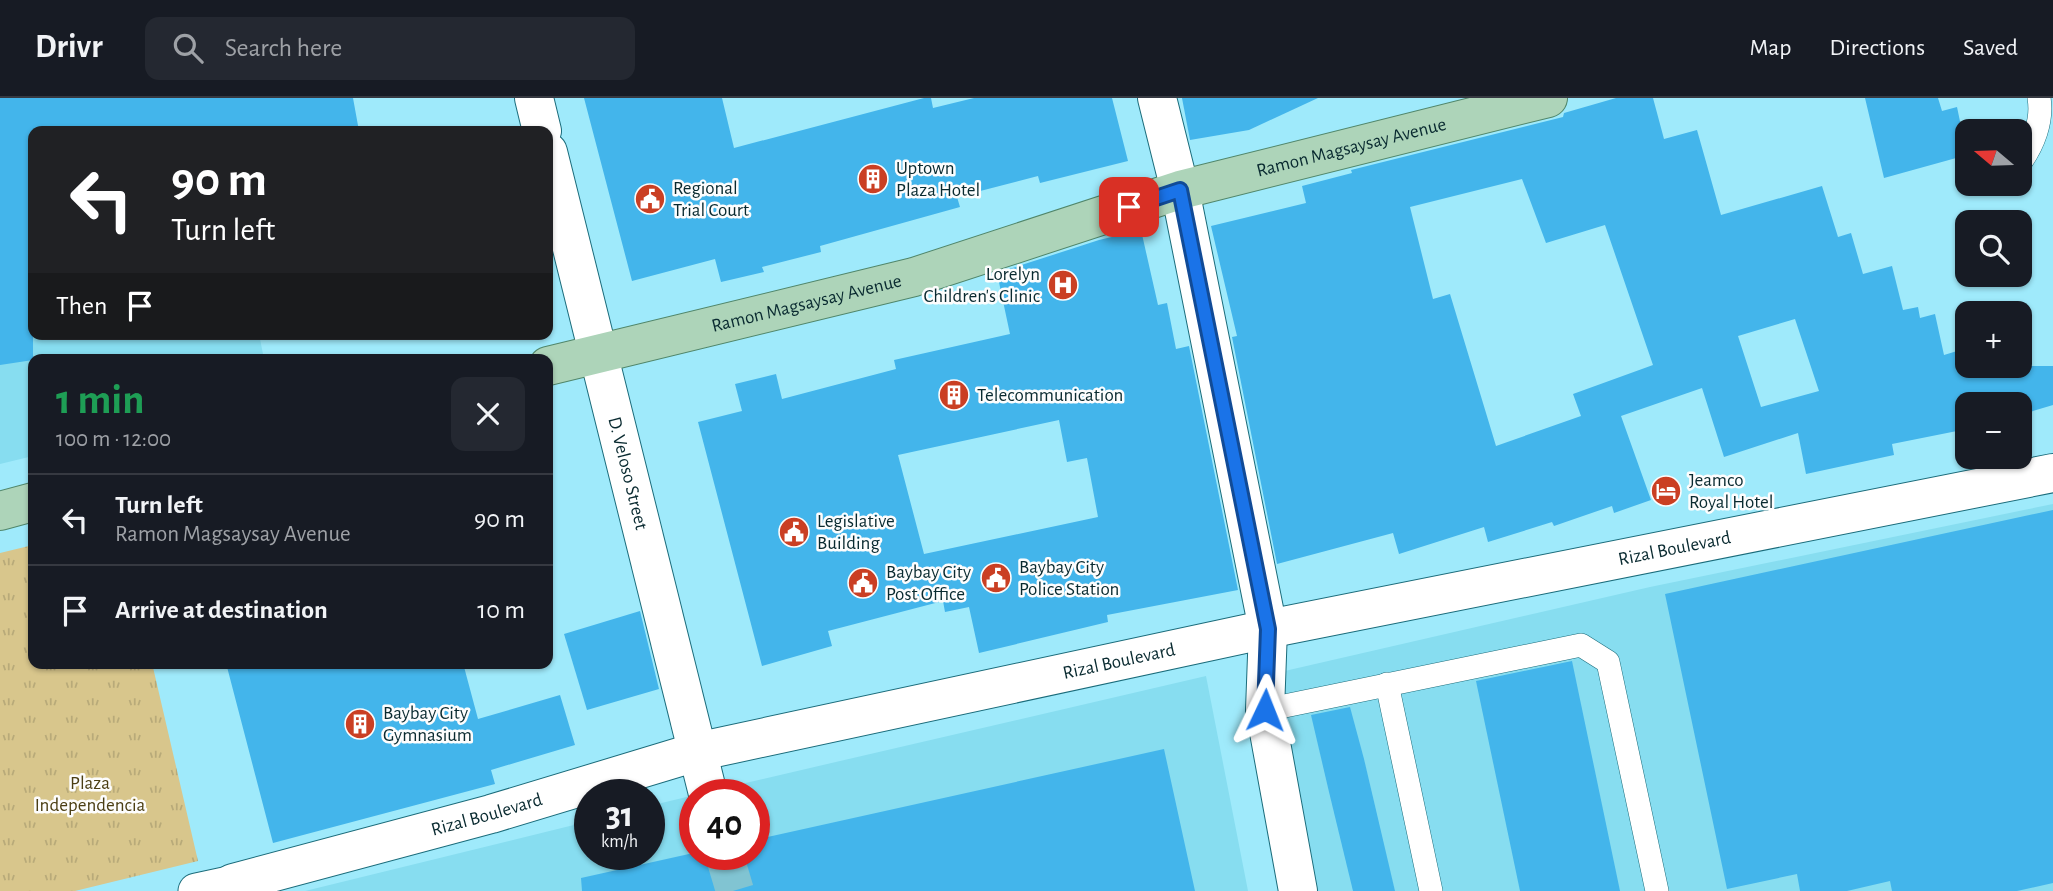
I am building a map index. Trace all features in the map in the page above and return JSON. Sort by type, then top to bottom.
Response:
[{"type":"main road","name":"Ramon Magsaysay Avenue","points":[[553,365],[914,277],[1180,190],[1548,98]]},
{"type":"main road","points":[[0,511],[28,503]]},
{"type":"street","points":[[534,98],[541,126]]},
{"type":"street","points":[[1157,98],[1180,190],[1268,629],[1265,710],[1298,891]]},
{"type":"street","name":"D. Veloso Street","points":[[553,171],[704,779]]},
{"type":"street","name":"Rizal Boulevard","points":[[196,891],[234,887],[696,752],[1268,629],[2053,473]]},
{"type":"lane","points":[[2032,146],[2041,109],[2039,98]]},
{"type":"lane","points":[[1265,710],[1580,645],[1608,662],[1657,891]]},
{"type":"lane","points":[[1387,684],[1431,891]]},
{"type":"shaded area","points":[[0,226],[13,236],[28,233],[28,340],[260,340],[263,354],[28,354],[28,457],[0,464]]},
{"type":"shaded area","points":[[2053,504],[2053,891],[1316,891],[1276,673],[1650,587]]},
{"type":"shaded area","points":[[1206,676],[1248,891],[305,891],[574,825],[574,870],[665,870],[665,802],[679,799],[679,870],[770,870],[770,779],[763,779]]},
{"type":"green space","name":"Plaza Independencia","points":[[28,546],[28,669],[153,669],[198,861],[75,891],[0,891],[0,553]]},
{"type":"building","points":[[0,98],[353,98],[358,126],[28,126],[28,340],[33,340],[33,354],[28,354],[28,361],[0,365]]},
{"type":"building","points":[[584,98],[722,98],[734,148],[924,98],[931,98],[933,108],[974,98],[1112,98],[1128,161],[1040,183],[1038,176],[957,197],[960,207],[820,246],[821,252],[762,267],[764,272],[721,282],[715,259],[632,281]]},
{"type":"building","points":[[1182,98],[1318,98],[1249,130],[1190,140]]},
{"type":"building","points":[[1616,98],[1653,98],[1664,139],[1697,130],[1721,215],[1822,186],[1838,237],[1851,233],[1863,274],[1892,266],[1903,310],[1918,307],[1920,318],[1935,314],[1944,355],[1955,352],[1955,378],[2032,378],[2032,366],[2053,366],[2053,405],[2032,411],[2032,392],[1955,392],[1955,431],[1892,444],[1894,455],[1806,474],[1798,433],[1724,457],[1702,388],[1621,416],[1651,500],[1614,513],[1612,506],[1554,526],[1552,522],[1488,542],[1484,527],[1399,554],[1393,533],[1277,564],[1232,337],[1237,336],[1211,226],[1306,203],[1302,186],[1352,173],[1351,170],[1563,117],[1564,113]],"holes":[[[1522,179],[1546,243],[1605,225],[1653,365],[1573,394],[1581,416],[1496,446],[1450,294],[1433,299],[1410,207]],[[1795,319],[1819,391],[1761,407],[1738,336]]]},
{"type":"building","points":[[1865,98],[1938,98],[1942,111],[1957,107],[1960,119],[1955,119],[1955,158],[1884,178]]},
{"type":"building","points":[[1141,230],[1158,305],[1167,303],[1176,349],[1189,346],[1238,590],[1107,615],[1108,622],[979,653],[969,607],[945,612],[943,601],[828,631],[832,646],[762,666],[698,422],[742,411],[735,384],[776,374],[782,399],[896,369],[894,360],[1010,334],[997,273],[1099,240]],"holes":[[[1059,420],[1067,462],[1087,458],[1098,517],[924,554],[898,455]]]},
{"type":"building","points":[[2053,510],[2053,883],[2017,891],[1892,891],[1890,881],[1847,891],[1800,891],[1797,874],[1727,889],[1665,594]]},
{"type":"building","points":[[640,611],[659,689],[587,710],[564,634]]},
{"type":"building","points":[[1572,661],[1620,891],[1520,891],[1476,681]]},
{"type":"building","name":"Baybay City Gymnasium","points":[[228,669],[465,669],[478,719],[560,695],[575,745],[491,770],[495,784],[273,843]]},
{"type":"building","points":[[1350,707],[1395,891],[1353,891],[1311,715]]},
{"type":"building","points":[[1164,749],[1195,891],[582,891],[581,878],[617,870],[665,870],[665,859],[679,856],[679,870],[770,870],[770,836]]},
{"type":"tunnel","points":[[729,870],[735,891]]},
{"type":"place","name":"Uptown Plaza Hotel","points":[[873,179]]},
{"type":"place","name":"Regional Trial Court","points":[[650,199]]},
{"type":"place","name":"Lorelyn Children's Clinic","points":[[1063,285]]},
{"type":"place","name":"Telecommunication","points":[[954,395]]},
{"type":"place","name":"Jeamco Royal Hotel","points":[[1666,491]]},
{"type":"place","name":"Legislative Building","points":[[794,532]]},
{"type":"place","name":"Baybay City Police Station","points":[[996,578]]},
{"type":"place","name":"Baybay City Post Office","points":[[863,583]]},
{"type":"place","name":"Baybay City Gymnasium","points":[[360,724]]},
{"type":"route","points":[[1129,207],[1180,190],[1268,629],[1265,710]]}]
